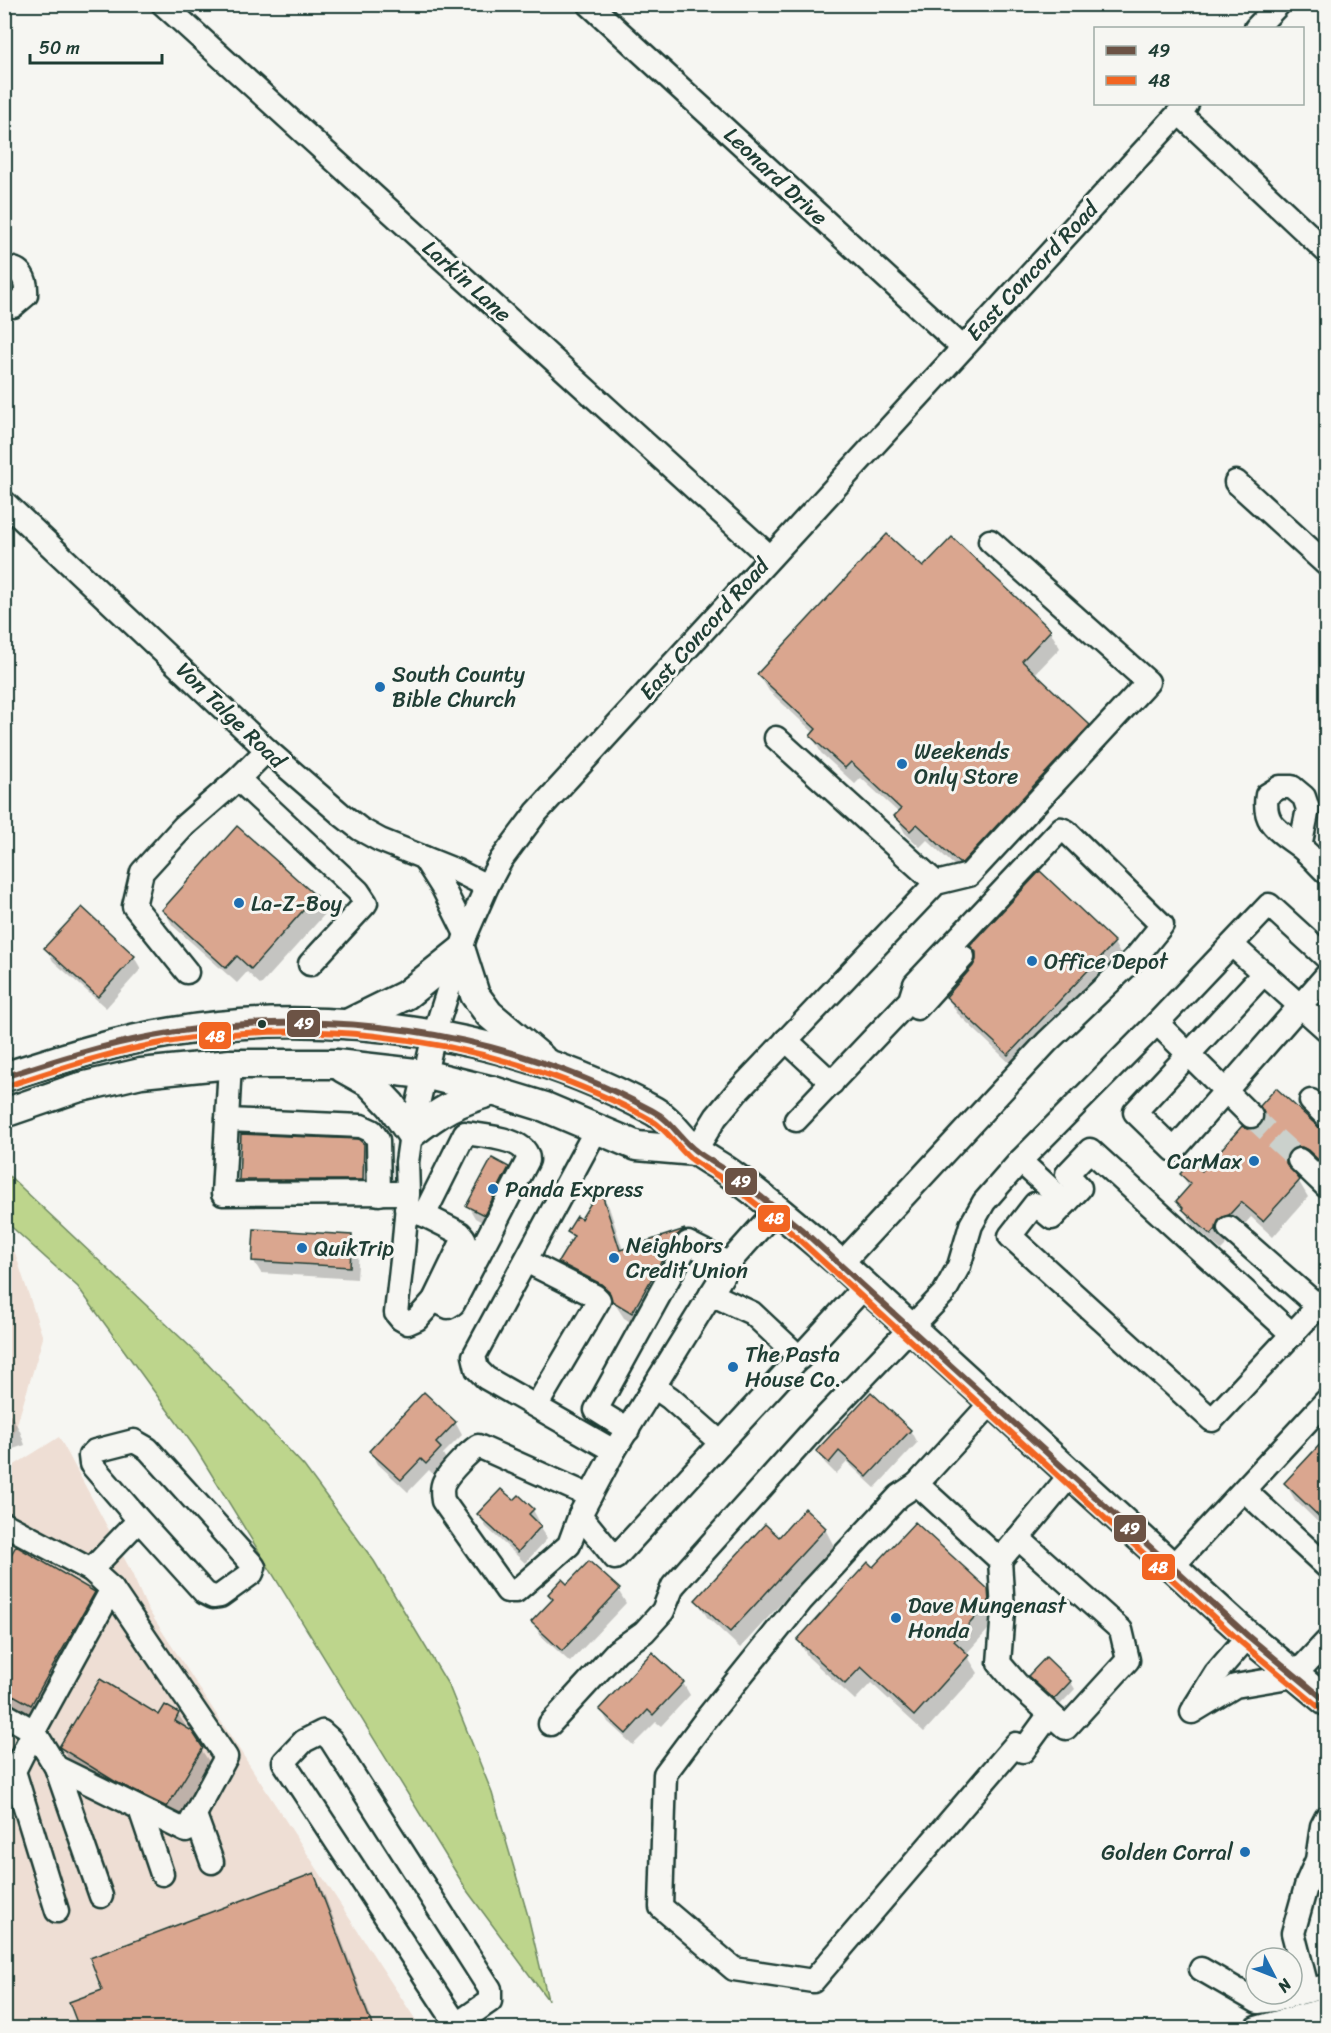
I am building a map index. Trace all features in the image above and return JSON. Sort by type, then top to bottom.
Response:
[{"type":"main road","points":[[347,1024],[406,995],[463,943],[476,994],[489,1014],[549,1065]]},
{"type":"main road","points":[[5,1077],[111,1045],[173,1032],[235,1025],[296,1023],[347,1024],[471,1042],[549,1065],[608,1088],[657,1112],[695,1151],[777,1209],[841,1264],[1248,1636],[1326,1701]]},
{"type":"main road","points":[[4,1113],[77,1088],[141,1073],[230,1064],[336,1064],[424,1074],[545,1107],[637,1146],[695,1151]]},
{"type":"main road","points":[[336,1064],[370,1083],[391,1105],[411,1134],[435,1115],[461,1100],[493,1091]]},
{"type":"street","name":"Larkin Lane","points":[[163,4],[770,557]]},
{"type":"street","name":"Leonard Drive","points":[[589,4],[962,347]]},
{"type":"street","points":[[1257,27],[1279,4]]},
{"type":"street","name":"East Concord Road","points":[[434,1300],[417,1319],[408,1323],[400,1319],[396,1313],[403,1251],[413,1206],[407,1162],[411,1134],[434,1035],[463,943],[487,885],[501,860],[536,813],[1183,108]]},
{"type":"street","points":[[1183,108],[1326,251]]},
{"type":"street","points":[[4,268],[12,267],[18,271],[27,285],[26,295],[14,306],[4,306]]},
{"type":"street","points":[[1236,482],[1326,564]]},
{"type":"street","name":"Von Talge Road","points":[[4,502],[267,750],[360,829],[380,840],[487,885]]},
{"type":"street","points":[[695,1151],[716,1117],[782,1044],[936,883],[969,874],[1148,682],[990,542]]},
{"type":"street","points":[[776,738],[936,883]]},
{"type":"street","points":[[187,972],[134,906],[142,872],[184,826],[238,779],[267,750]]},
{"type":"street","points":[[238,779],[358,891],[366,903],[310,964]]},
{"type":"street","points":[[841,1264],[1047,1042],[1136,957],[1162,925],[1066,831],[1061,829],[915,984],[914,1004]]},
{"type":"street","points":[[1300,847],[1326,872]]},
{"type":"street","points":[[424,858],[442,888],[463,943]]},
{"type":"street","points":[[550,1724],[616,1650],[644,1632],[663,1611],[674,1586],[815,1428],[944,1293],[959,1266],[971,1226],[984,1203],[1020,1161],[1269,905],[1326,957]]},
{"type":"street","points":[[1232,945],[1326,1029]]},
{"type":"street","points":[[796,1120],[963,957]]},
{"type":"street","points":[[1264,974],[1135,1112],[1174,1150],[1326,976]]},
{"type":"street","points":[[1156,1023],[1251,1116]]},
{"type":"street","points":[[782,1044],[828,1087]]},
{"type":"street","points":[[230,1064],[223,1194],[379,1194],[413,1206],[460,1233],[464,1238],[434,1300],[448,1307],[453,1304],[528,1160],[527,1153],[519,1144],[465,1133],[413,1206]]},
{"type":"street","points":[[227,1120],[362,1126],[372,1131],[378,1140],[379,1194]]},
{"type":"street","points":[[597,1128],[474,1356],[477,1369],[486,1378],[614,1451]]},
{"type":"street","points":[[1230,1228],[1322,1302],[1293,1335],[1212,1420],[1010,1236],[1035,1204],[1052,1218],[1080,1188],[1067,1174],[1090,1150],[1293,1335]]},
{"type":"street","points":[[1299,1160],[1326,1186]]},
{"type":"street","points":[[1020,1161],[1066,1203]]},
{"type":"street","points":[[777,1209],[730,1264],[711,1294],[614,1451],[585,1506],[569,1545],[516,1591],[507,1591],[443,1501],[441,1493],[444,1482],[471,1451],[478,1446],[585,1506],[615,1558],[865,1286]]},
{"type":"street","points":[[628,1430],[596,1410],[688,1243],[730,1264]]},
{"type":"street","points":[[525,1261],[599,1300],[537,1406]]},
{"type":"street","points":[[711,1294],[752,1313],[800,1358]]},
{"type":"street","points":[[654,1387],[670,1398],[721,1443]]},
{"type":"street","points":[[1172,1567],[1326,1401]]},
{"type":"street","points":[[992,1402],[917,1484],[899,1496],[801,1601],[665,1774],[661,1907],[734,1969],[813,1982],[1016,1744],[1023,1751],[1050,1714]]},
{"type":"street","points":[[134,1441],[148,1449],[251,1563],[254,1567],[252,1573],[220,1596],[213,1597],[206,1593],[139,1520],[91,1464],[90,1456],[95,1450],[134,1441]]},
{"type":"street","points":[[1018,1538],[1121,1630],[1128,1660],[1066,1728],[1017,1684],[999,1663],[1003,1611],[1000,1560],[1018,1538],[1071,1474]]},
{"type":"street","points":[[917,1484],[1000,1560]]},
{"type":"street","points":[[1244,1490],[1326,1566]]},
{"type":"street","points":[[91,1570],[139,1520]]},
{"type":"street","points":[[4,1524],[91,1570],[112,1589],[226,1757],[186,1832],[56,1767]]},
{"type":"street","points":[[57,1911],[9,1766],[34,1731],[112,1589]]},
{"type":"street","points":[[1248,1636],[1216,1672],[1192,1712],[1235,1686],[1294,1676],[1326,1642]]},
{"type":"street","points":[[4,1714],[34,1731],[56,1767],[101,1896]]},
{"type":"street","points":[[322,1732],[331,1740],[490,1989],[490,2001],[458,2026],[284,1762],[304,1741],[322,1732]]},
{"type":"street","points":[[140,1809],[162,1875]]},
{"type":"street","points":[[195,1815],[212,1862]]},
{"type":"street","points":[[1201,1969],[1258,2002],[1317,1988],[1293,1933],[1307,1883],[1317,1860],[1322,1826],[1326,1818]]},
{"type":"street","points":[[1256,2028],[1326,2009]]},
{"type":"shaded area","points":[[5,1243],[15,1253],[43,1338],[14,1434],[5,1437]]},
{"type":"shaded area","points":[[59,1437],[130,1569],[147,1608],[421,2028],[5,2028],[5,1471]]},
{"type":"green space","points":[[5,1172],[199,1355],[304,1466],[374,1561],[449,1686],[492,1793],[528,1916],[548,2000],[468,1892],[196,1449],[78,1287],[5,1221]]},
{"type":"building","points":[[887,534],[923,567],[952,537],[1051,630],[1022,661],[1090,725],[962,863],[959,863],[917,824],[910,831],[894,816],[901,809],[851,762],[845,768],[810,736],[816,729],[757,674]]},
{"type":"building","name":"La-Z-Boy","points":[[237,826],[316,896],[251,969],[237,956],[226,968],[162,910]]},
{"type":"building","name":"Office Depot","points":[[1040,871],[1115,942],[1008,1055],[946,997],[976,960],[976,952],[970,946]]},
{"type":"building","points":[[82,907],[135,956],[98,997],[44,948]]},
{"type":"building","name":"CarMax","points":[[1276,1088],[1326,1134],[1326,1167],[1308,1150],[1295,1147],[1289,1151],[1286,1163],[1300,1180],[1263,1221],[1241,1202],[1229,1215],[1219,1219],[1211,1235],[1176,1201],[1191,1184],[1180,1174],[1191,1162],[1202,1171],[1242,1126],[1254,1129],[1260,1126],[1264,1120],[1264,1113],[1260,1106]]},
{"type":"building","name":"QuikTrip","points":[[241,1134],[358,1139],[364,1144],[363,1180],[239,1180]]},
{"type":"building","name":"Panda Express","points":[[492,1158],[509,1167],[484,1215],[466,1206]]},
{"type":"building","name":"Neighbors Credit Union","points":[[600,1188],[620,1250],[685,1229],[676,1236],[632,1313],[612,1301],[609,1291],[601,1284],[558,1262],[574,1236],[567,1232],[577,1216],[581,1219]]},
{"type":"building","name":"QuikTrip","points":[[254,1229],[352,1235],[350,1267],[252,1261]]},
{"type":"building","points":[[424,1392],[456,1422],[436,1443],[441,1448],[426,1464],[421,1459],[401,1480],[369,1451]]},
{"type":"building","points":[[871,1392],[911,1430],[867,1477],[839,1451],[829,1463],[816,1451]]},
{"type":"building","points":[[1326,1438],[1326,1523],[1284,1483]]},
{"type":"building","points":[[501,1489],[514,1500],[519,1495],[534,1509],[529,1514],[541,1526],[518,1552],[477,1514]]},
{"type":"building","points":[[805,1508],[826,1528],[730,1632],[695,1600],[765,1524],[779,1537]]},
{"type":"building","name":"Dave Mungenast Honda","points":[[915,1522],[988,1589],[989,1602],[954,1641],[969,1655],[914,1716],[861,1667],[845,1684],[797,1640],[868,1562],[873,1567]]},
{"type":"building","points":[[16,1546],[95,1592],[31,1705],[4,1690],[4,1567]]},
{"type":"building","points":[[589,1561],[620,1589],[562,1651],[531,1622],[553,1599],[548,1594],[562,1579],[567,1584]]},
{"type":"building","points":[[652,1652],[684,1682],[653,1715],[648,1710],[626,1734],[599,1709]]},
{"type":"building","points":[[1046,1657],[1071,1681],[1054,1699],[1028,1676]]},
{"type":"building","points":[[100,1679],[159,1715],[165,1705],[179,1713],[175,1721],[192,1731],[203,1748],[167,1807],[116,1782],[59,1747]]},
{"type":"building","points":[[314,1873],[373,2028],[79,2028],[69,2002],[102,1990],[90,1958]]},
{"type":"tunnel","points":[[1251,1116],[1299,1160]]},
{"type":"transit line","name":"49","points":[[4,1077],[78,1054],[153,1036],[216,1027],[280,1023],[345,1024],[409,1031],[473,1043],[535,1060],[595,1083],[659,1115],[696,1151],[730,1173],[801,1229],[1248,1636],[1326,1701]]},
{"type":"transit line","name":"48","points":[[7,1086],[110,1054],[173,1041],[273,1032],[324,1032],[423,1042],[473,1052],[569,1082],[621,1104],[657,1124],[690,1158],[742,1193],[795,1236],[1242,1643],[1320,1708]]},
{"type":"place","name":"South County Bible Church","points":[[380,687]]},
{"type":"place","name":"Weekends Only Store","points":[[902,764]]},
{"type":"place","name":"La-Z-Boy","points":[[239,903]]},
{"type":"place","name":"Office Depot","points":[[1032,961]]},
{"type":"place","name":"CarMax","points":[[1254,1161]]},
{"type":"place","name":"Panda Express","points":[[493,1189]]},
{"type":"place","name":"QuikTrip","points":[[302,1248]]},
{"type":"place","name":"Neighbors Credit Union","points":[[614,1258]]},
{"type":"place","name":"The Pasta House Co.","points":[[733,1367]]},
{"type":"place","name":"Dave Mungenast Honda","points":[[896,1618]]},
{"type":"place","name":"Golden Corral","points":[[1245,1852]]}]
